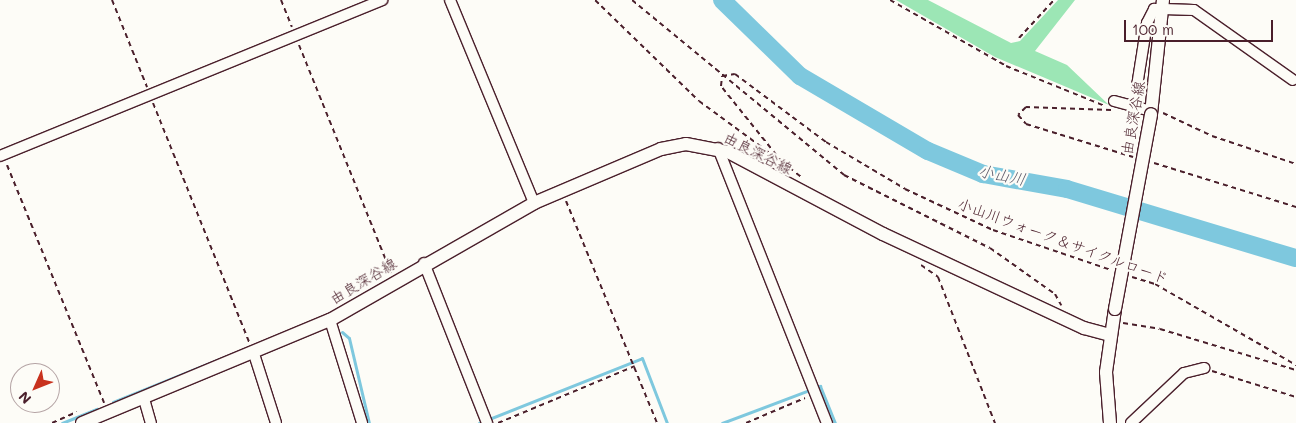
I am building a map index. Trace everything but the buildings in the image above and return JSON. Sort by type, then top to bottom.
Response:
[{"type":"main road","name":"由良深谷線","points":[[82,423],[254,354],[330,320],[424,263],[534,203],[661,149],[686,144],[718,148],[849,218],[1056,314],[1110,335],[1154,113],[1163,4]]},
{"type":"main road","points":[[1110,335],[1106,389],[1110,423]]},
{"type":"street","points":[[2,156],[382,0]]},
{"type":"street","points":[[450,0],[534,203]]},
{"type":"street","points":[[1138,86],[1147,23],[1154,9],[1163,4],[1194,10],[1293,80]]},
{"type":"street","points":[[1114,101],[1154,113]]},
{"type":"street","points":[[718,148],[827,423]]},
{"type":"street","points":[[424,263],[487,423]]},
{"type":"street","points":[[330,320],[362,423]]},
{"type":"street","points":[[254,354],[276,423]]},
{"type":"street","points":[[1137,422],[1184,373],[1204,368]]},
{"type":"street","points":[[144,399],[151,423]]},
{"type":"path","points":[[112,0],[254,354]]},
{"type":"path","points":[[281,0],[394,282]]},
{"type":"path","points":[[595,0],[699,101],[782,162],[721,86],[722,76]]},
{"type":"path","points":[[632,0],[844,175],[990,248],[1055,294],[1061,305],[1056,314]]},
{"type":"path","points":[[890,0],[1006,66],[1112,109],[1026,106],[1018,115],[1026,124],[1138,158]]},
{"type":"path","points":[[1019,38],[1054,0]]},
{"type":"path","name":"小山川ウォーク＆サイクルロード","points":[[722,76],[735,74],[826,142],[946,210],[1037,247],[1119,272]]},
{"type":"path","points":[[1154,113],[1296,164]]},
{"type":"path","points":[[2,156],[108,412]]},
{"type":"path","points":[[1147,161],[1296,206]]},
{"type":"path","points":[[562,192],[657,423]]},
{"type":"path","name":"小山川ウォーク＆サイクルロード","points":[[1128,275],[1155,284],[1296,365]]},
{"type":"path","points":[[942,286],[995,423]]},
{"type":"path","points":[[1120,323],[1160,329],[1296,370]]},
{"type":"path","points":[[498,423],[635,366]]},
{"type":"path","points":[[1204,368],[1296,397]]},
{"type":"path","points":[[746,423],[815,394]]},
{"type":"green space","points":[[896,0],[928,0],[1011,43],[1020,41],[1058,0],[1075,0],[1035,51],[1067,65],[1109,105],[995,57]]},
{"type":"waterway","name":"小山川","points":[[722,0],[800,76],[928,151],[983,174],[1067,189],[1296,258]]},
{"type":"waterway","points":[[342,332],[349,338],[369,423]]},
{"type":"waterway","points":[[113,402],[244,349]]},
{"type":"waterway","points":[[479,423],[642,358],[667,423]]},
{"type":"waterway","points":[[722,423],[820,386],[835,423]]},
{"type":"waterway","points":[[62,423],[97,409]]}]
